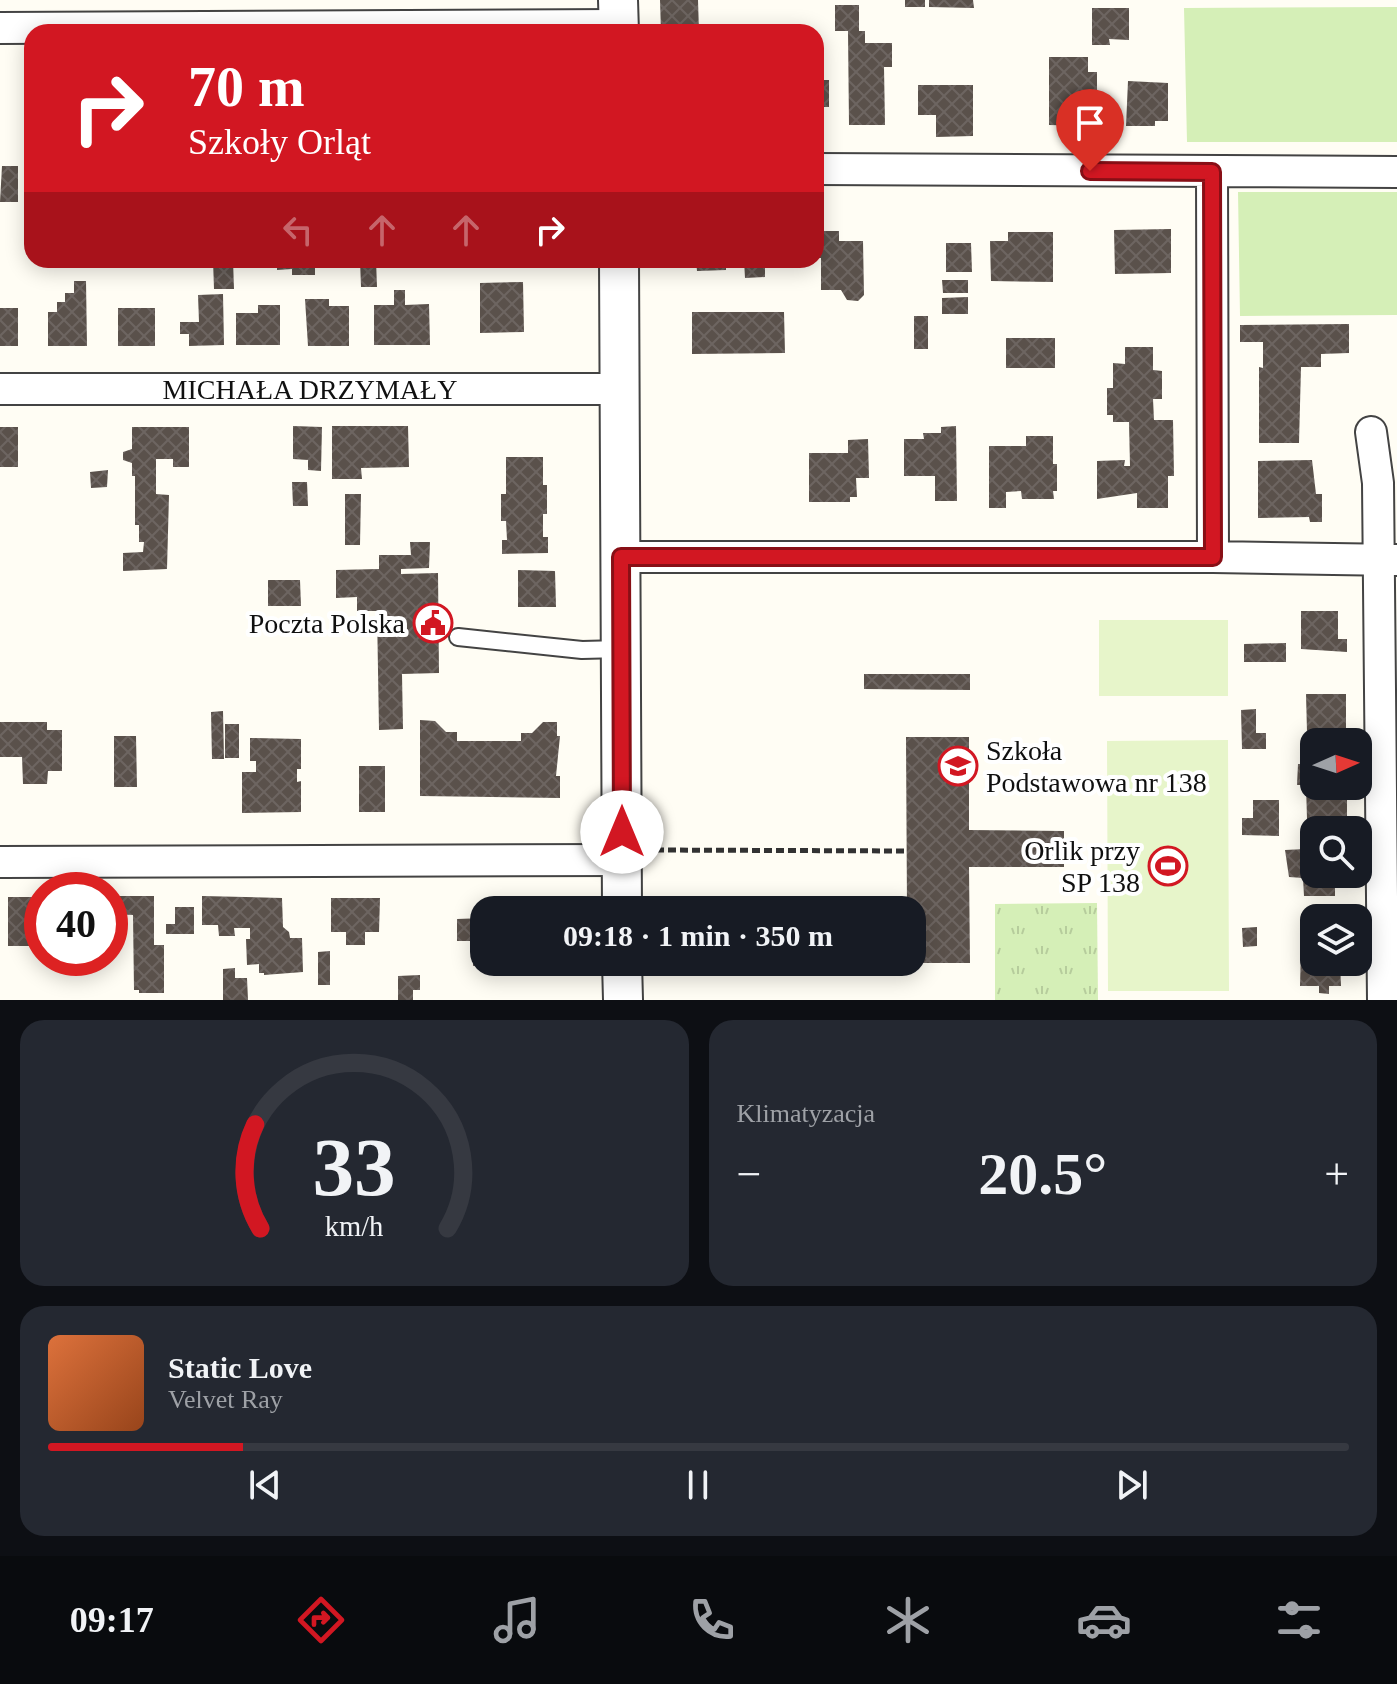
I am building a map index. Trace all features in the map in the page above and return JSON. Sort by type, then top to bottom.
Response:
[{"type":"street","points":[[25,24],[87,14],[619,19]]},
{"type":"street","points":[[0,28],[24,24]]},
{"type":"street","points":[[824,169],[1397,172]]},
{"type":"street","points":[[1212,172],[1213,557]]},
{"type":"street","points":[[619,268],[621,649],[639,855],[626,896]]},
{"type":"street","name":"MICHAŁA DRZYMAŁY","points":[[0,389],[620,389]]},
{"type":"street","points":[[1371,432],[1388,560],[1383,1000]]},
{"type":"street","points":[[621,557],[1388,560]]},
{"type":"street","points":[[0,862],[639,855]]},
{"type":"street","points":[[622,976],[623,1000]]},
{"type":"lane","points":[[458,637],[582,650],[621,649]]},
{"type":"path","points":[[639,855],[907,851]]},
{"type":"green space","points":[[1397,7],[1397,142],[1187,142],[1184,8]]},
{"type":"green space","points":[[1238,192],[1397,192],[1397,315],[1240,316]]},
{"type":"green space","points":[[1099,620],[1228,620],[1228,696],[1099,696]]},
{"type":"green space","name":"Orlik przy SP 138","points":[[1228,740],[1229,991],[1108,991],[1107,741]]},
{"type":"green space","points":[[1097,903],[1098,1000],[995,1000],[995,904]]},
{"type":"building","points":[[660,0],[698,0],[699,24],[661,24]]},
{"type":"building","points":[[905,0],[925,0],[925,7],[905,7]]},
{"type":"building","points":[[929,0],[973,0],[974,8],[929,7]]},
{"type":"building","points":[[835,5],[859,5],[859,31],[865,31],[865,43],[892,43],[892,67],[884,67],[885,125],[849,125],[848,31],[835,31]]},
{"type":"building","points":[[1092,8],[1129,8],[1129,40],[1109,39],[1110,45],[1092,45]]},
{"type":"building","points":[[1049,57],[1088,57],[1088,72],[1097,72],[1097,111],[1088,111],[1089,126],[1049,125]]},
{"type":"building","points":[[824,80],[829,80],[829,107],[824,107]]},
{"type":"building","points":[[1128,81],[1168,83],[1168,121],[1155,121],[1155,126],[1126,126]]},
{"type":"building","points":[[918,85],[973,85],[973,136],[936,137],[936,115],[918,115]]},
{"type":"building","points":[[2,166],[18,166],[18,202],[0,202]]},
{"type":"building","points":[[1171,229],[1171,273],[1115,274],[1114,230]]},
{"type":"building","points":[[824,231],[839,231],[839,241],[863,241],[864,295],[858,301],[847,300],[841,290],[821,290]]},
{"type":"building","points":[[1008,232],[1053,232],[1053,282],[991,281],[990,241],[1008,241]]},
{"type":"building","points":[[946,243],[971,243],[972,272],[946,272]]},
{"type":"building","points":[[213,268],[233,268],[234,289],[214,289]]},
{"type":"building","points":[[277,268],[315,268],[315,275],[292,275],[292,269]]},
{"type":"building","points":[[360,268],[376,268],[377,287],[361,287]]},
{"type":"building","points":[[697,268],[726,268],[726,270],[697,271]]},
{"type":"building","points":[[744,268],[765,268],[765,277],[745,278]]},
{"type":"building","points":[[942,280],[968,280],[968,293],[943,293]]},
{"type":"building","points":[[74,281],[86,281],[87,346],[48,346],[48,312],[57,312],[57,302],[65,302],[65,293],[74,293]]},
{"type":"building","points":[[523,282],[524,332],[480,333],[480,283]]},
{"type":"building","points":[[394,290],[405,290],[405,305],[429,304],[430,345],[374,345],[374,305],[394,305]]},
{"type":"building","points":[[223,294],[224,345],[189,346],[189,334],[180,334],[180,322],[199,322],[198,295]]},
{"type":"building","points":[[968,297],[968,314],[942,314],[942,298]]},
{"type":"building","points":[[305,299],[329,299],[329,306],[349,306],[349,346],[308,346]]},
{"type":"building","points":[[258,305],[280,305],[280,345],[236,345],[236,313],[258,313]]},
{"type":"building","points":[[0,308],[18,308],[18,346],[0,346]]},
{"type":"building","points":[[118,308],[155,308],[155,346],[118,346]]},
{"type":"building","points":[[692,312],[784,312],[785,353],[692,354]]},
{"type":"building","points":[[914,316],[928,316],[928,349],[914,349]]},
{"type":"building","points":[[1349,324],[1349,353],[1321,354],[1321,367],[1301,367],[1299,443],[1259,443],[1259,367],[1263,368],[1263,342],[1240,342],[1240,325]]},
{"type":"building","points":[[1006,338],[1055,338],[1055,368],[1006,368]]},
{"type":"building","points":[[1125,347],[1153,347],[1153,370],[1162,371],[1162,399],[1153,399],[1154,420],[1173,420],[1174,476],[1168,476],[1168,508],[1137,508],[1137,493],[1097,499],[1097,461],[1125,460],[1124,466],[1130,466],[1129,422],[1113,422],[1113,415],[1107,415],[1107,388],[1113,388],[1113,363],[1125,364]]},
{"type":"building","points":[[293,426],[322,427],[321,471],[308,470],[308,460],[293,459]]},
{"type":"building","points":[[332,426],[408,426],[409,467],[361,468],[362,479],[332,479]]},
{"type":"building","points":[[956,426],[957,501],[935,501],[935,476],[904,476],[904,439],[924,439],[923,433],[941,433],[941,427]]},
{"type":"building","points":[[0,427],[18,427],[18,467],[0,467]]},
{"type":"building","points":[[132,427],[189,427],[189,467],[173,467],[173,459],[156,459],[156,494],[169,495],[167,569],[123,571],[123,553],[143,552],[144,542],[139,542],[139,525],[135,525],[132,463],[123,460],[123,452],[132,449]]},
{"type":"building","points":[[1026,436],[1053,436],[1053,464],[1057,464],[1054,499],[1022,499],[1021,491],[1006,492],[1006,508],[989,508],[989,446],[1026,446]]},
{"type":"building","points":[[868,439],[869,478],[856,478],[857,497],[850,497],[850,502],[809,502],[809,453],[848,453],[848,440]]},
{"type":"building","points":[[506,457],[543,457],[547,514],[543,514],[543,537],[548,537],[548,553],[502,554],[502,540],[507,540],[506,521],[501,521],[501,494],[506,494]]},
{"type":"building","points":[[1312,460],[1316,494],[1322,494],[1322,522],[1310,522],[1309,517],[1258,518],[1258,461]]},
{"type":"building","points":[[108,470],[107,487],[91,488],[90,472]]},
{"type":"building","points":[[292,482],[307,482],[308,506],[293,506]]},
{"type":"building","points":[[345,494],[361,494],[360,545],[345,545]]},
{"type":"building","points":[[410,542],[430,542],[429,568],[401,569],[401,574],[438,573],[439,673],[402,674],[403,729],[379,730],[377,611],[357,611],[357,597],[336,598],[336,570],[379,569],[379,555],[411,555]]},
{"type":"building","points":[[518,570],[555,571],[556,607],[518,607]]},
{"type":"building","points":[[268,580],[300,580],[301,606],[268,606]]},
{"type":"building","points":[[1301,611],[1338,611],[1338,639],[1347,639],[1347,652],[1301,649]]},
{"type":"building","points":[[1286,643],[1286,662],[1244,662],[1244,644]]},
{"type":"building","points":[[864,674],[970,674],[970,690],[864,689]]},
{"type":"building","points":[[1306,694],[1346,694],[1346,728],[1307,728]]},
{"type":"building","points":[[1256,709],[1256,733],[1266,733],[1266,749],[1242,749],[1241,710]]},
{"type":"building","points":[[223,711],[224,759],[212,759],[211,712]]},
{"type":"building","points":[[420,720],[435,721],[446,732],[457,732],[457,741],[521,741],[521,733],[532,733],[543,722],[557,722],[557,736],[560,736],[556,776],[560,776],[560,798],[420,796]]},
{"type":"building","points":[[0,722],[47,722],[47,730],[62,730],[62,771],[48,771],[47,784],[23,784],[22,757],[0,757]]},
{"type":"building","points":[[225,724],[239,724],[239,758],[225,758]]},
{"type":"building","points":[[114,736],[136,736],[137,787],[114,787]]},
{"type":"building","points":[[906,737],[969,737],[969,830],[1064,831],[1064,867],[969,867],[970,963],[926,963],[926,896],[907,896]]},
{"type":"building","points":[[250,738],[301,739],[301,769],[297,769],[297,782],[301,781],[301,812],[242,813],[242,772],[256,772],[256,761],[250,761]]},
{"type":"building","points":[[1298,764],[1300,764],[1300,785],[1297,785]]},
{"type":"building","points":[[359,766],[385,766],[385,812],[359,812]]},
{"type":"building","points":[[1253,800],[1279,800],[1279,836],[1242,835],[1242,818],[1253,818]]},
{"type":"building","points":[[1306,800],[1347,800],[1347,816],[1307,816]]},
{"type":"building","points":[[1300,849],[1300,878],[1289,877],[1285,850]]},
{"type":"building","points":[[1304,888],[1335,888],[1335,896],[1304,896]]},
{"type":"building","points":[[128,896],[154,896],[154,945],[164,945],[164,993],[139,993],[139,990],[134,990],[133,915],[128,915]]},
{"type":"building","points":[[202,896],[282,898],[283,927],[290,938],[302,938],[303,972],[264,975],[259,973],[259,964],[247,965],[246,939],[250,939],[250,928],[234,928],[235,936],[219,936],[218,925],[202,925]]},
{"type":"building","points":[[8,897],[24,897],[24,946],[8,946]]},
{"type":"building","points":[[331,898],[380,898],[379,932],[365,932],[365,945],[346,945],[346,932],[331,932]]},
{"type":"building","points":[[175,907],[194,907],[194,934],[166,934],[166,924],[175,924]]},
{"type":"building","points":[[457,919],[470,919],[470,941],[457,941]]},
{"type":"building","points":[[1257,927],[1257,946],[1243,947],[1242,928]]},
{"type":"building","points":[[330,951],[330,985],[318,985],[318,952]]},
{"type":"building","points":[[235,968],[235,978],[247,978],[248,1000],[223,1000],[223,969]]},
{"type":"building","points":[[420,975],[420,990],[413,990],[413,1000],[398,1000],[398,976]]},
{"type":"building","points":[[1300,976],[1341,976],[1341,986],[1329,986],[1329,994],[1319,993],[1319,986],[1300,986]]},
{"type":"place","name":"Poczta Polska","points":[[433,623]]},
{"type":"place","name":"Szkoła Podstawowa nr 138","points":[[958,766]]},
{"type":"place","name":"Orlik przy SP 138","points":[[1168,866]]},
{"type":"route","points":[[622,832],[621,557],[1213,557],[1212,172],[1090,171]]}]
